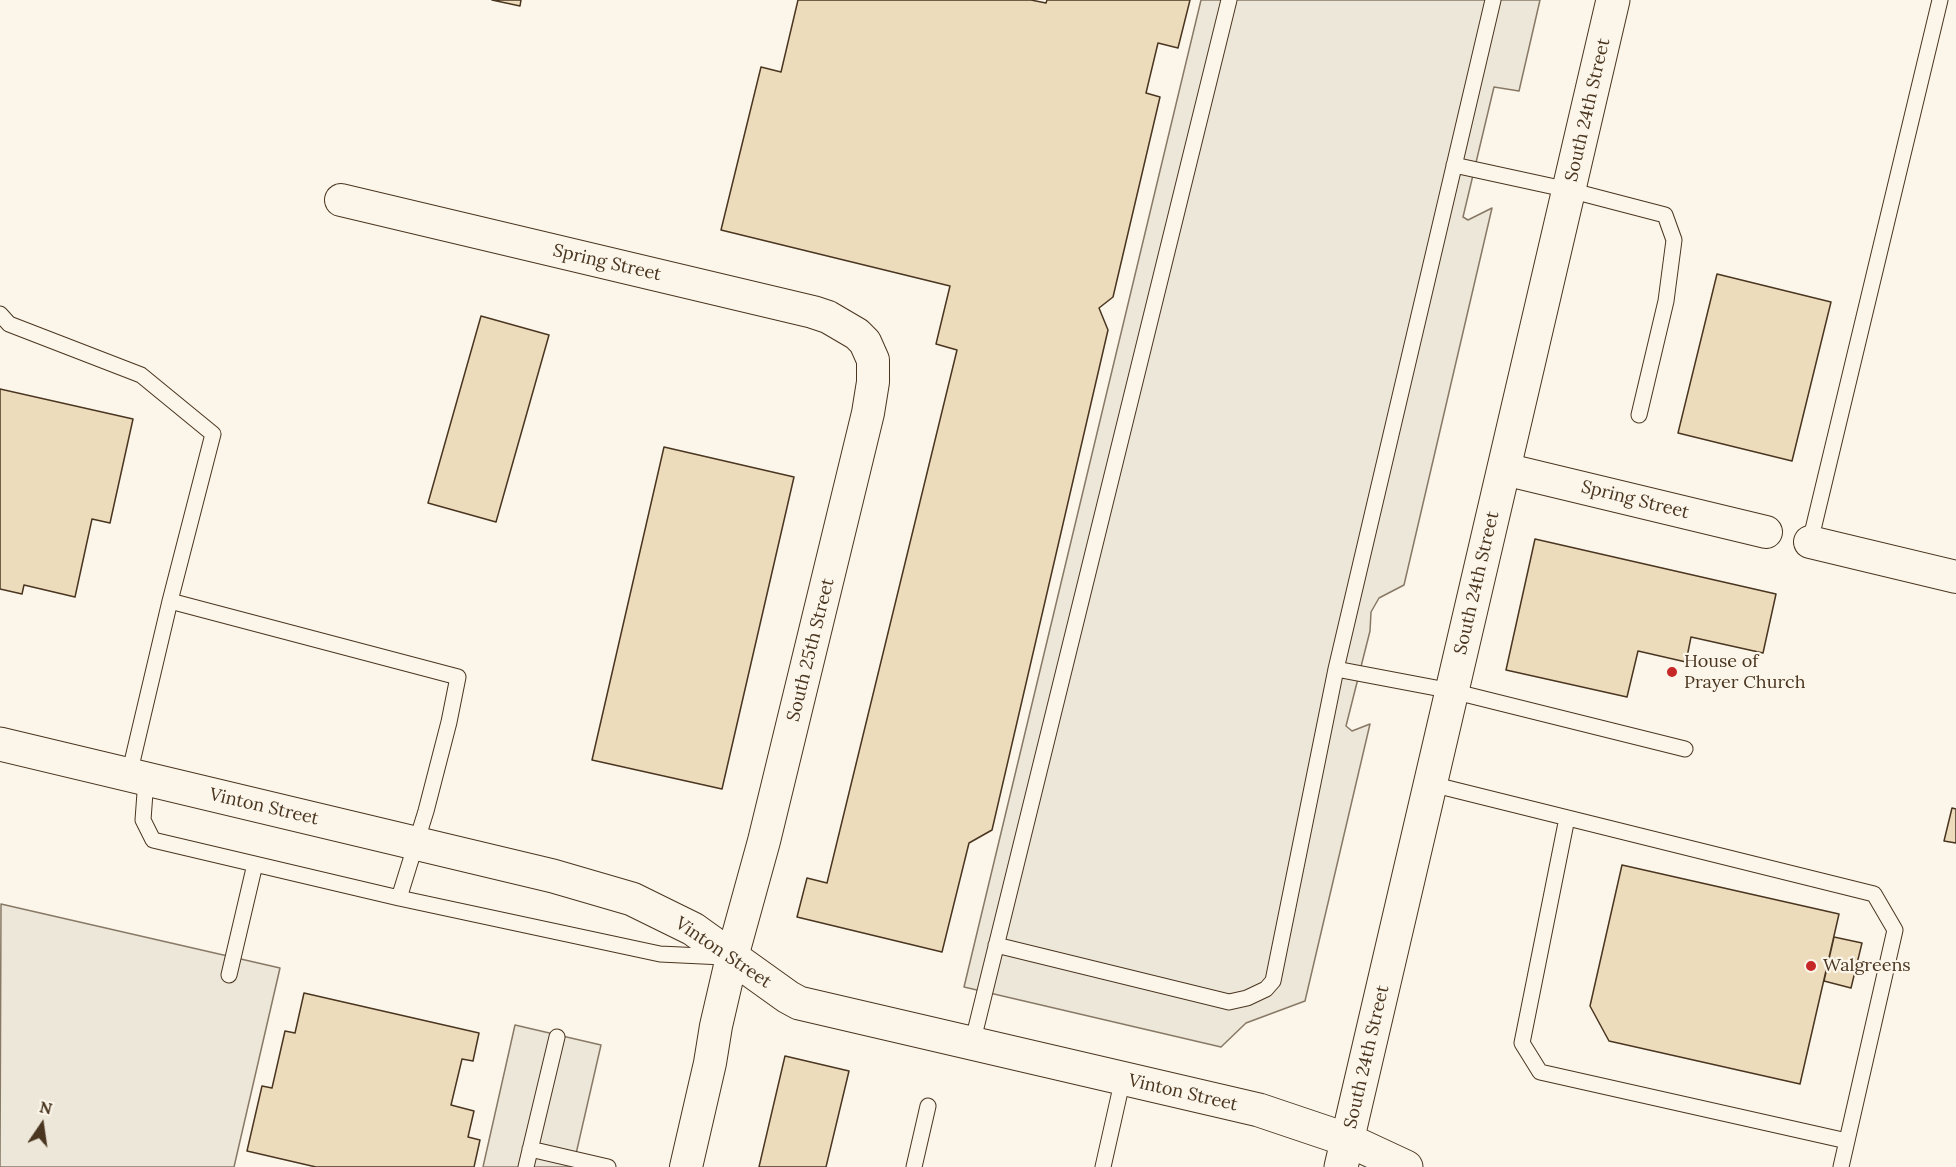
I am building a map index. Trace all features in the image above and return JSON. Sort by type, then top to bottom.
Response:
[{"type":"street","name":"South 24th Street","points":[[1345,1154],[1613,0]]},
{"type":"street","name":"Spring Street","points":[[341,200],[813,312],[828,317],[857,334],[865,342]]},
{"type":"street","name":"South 25th Street","points":[[686,1167],[732,957],[764,841],[868,413],[873,382],[873,360],[865,342]]},
{"type":"street","name":"Spring Street","points":[[1504,469],[1766,532]]},
{"type":"street","points":[[1810,542],[1956,577]]},
{"type":"street","name":"Vinton Street","points":[[0,744],[553,876],[632,899],[693,929],[788,998],[799,1003],[1258,1110],[1345,1154],[1406,1167]]},
{"type":"lane","points":[[972,1044],[1229,0]]},
{"type":"lane","points":[[996,945],[1229,1002],[1247,999],[1266,989],[1273,981],[1336,669],[1493,0]]},
{"type":"lane","points":[[1810,542],[1940,0]]},
{"type":"lane","points":[[1454,165],[1569,190],[1665,215],[1674,240],[1666,301],[1638,415]]},
{"type":"lane","points":[[0,314],[9,324],[141,375],[213,434],[170,601],[138,777],[143,820],[153,840],[399,898],[660,954],[732,957]]},
{"type":"lane","points":[[170,601],[458,677],[449,722],[417,844],[399,898]]},
{"type":"lane","points":[[1336,669],[1452,691],[1685,749]]},
{"type":"lane","points":[[1431,784],[1874,894],[1895,930],[1841,1167]]},
{"type":"lane","points":[[1567,818],[1521,1043],[1540,1072],[1847,1141]]},
{"type":"lane","points":[[229,975],[255,864]]},
{"type":"lane","points":[[526,1167],[557,1037]]},
{"type":"lane","points":[[1103,1167],[1123,1078]]},
{"type":"lane","points":[[914,1167],[928,1106]]},
{"type":"lane","points":[[530,1149],[608,1167]]},
{"type":"shaded area","points":[[1201,0],[1540,0],[1519,91],[1494,87],[1463,217],[1468,220],[1492,208],[1404,585],[1379,598],[1371,612],[1370,631],[1346,726],[1352,731],[1370,724],[1305,1001],[1246,1023],[1221,1047],[964,987]]},
{"type":"shaded area","points":[[1,904],[280,968],[234,1167],[0,1167]]},
{"type":"shaded area","points":[[515,1025],[601,1045],[573,1167],[483,1167]]},
{"type":"building","points":[[492,0],[521,0],[520,6]]},
{"type":"building","points":[[798,0],[1031,0],[1046,3],[1047,0],[1190,0],[1178,48],[1158,43],[1146,93],[1160,97],[1113,297],[1099,308],[1108,330],[992,830],[969,843],[942,952],[797,917],[807,878],[827,883],[957,350],[936,344],[950,286],[721,230],[761,67],[781,72]]},
{"type":"building","points":[[1717,274],[1831,302],[1792,461],[1678,433]]},
{"type":"building","points":[[481,316],[549,335],[496,522],[428,503]]},
{"type":"building","points":[[0,389],[133,419],[110,523],[92,519],[75,597],[24,585],[22,594],[0,589]]},
{"type":"building","points":[[664,447],[794,477],[722,789],[592,760]]},
{"type":"building","points":[[1535,539],[1776,594],[1763,653],[1691,637],[1686,662],[1638,651],[1627,697],[1506,670]]},
{"type":"building","points":[[1952,808],[1956,809],[1956,843],[1944,841]]},
{"type":"building","name":"Walgreens","points":[[1622,865],[1839,914],[1800,1084],[1609,1041],[1590,1006]]},
{"type":"building","points":[[1834,937],[1862,943],[1851,988],[1824,981]]},
{"type":"building","points":[[304,993],[479,1033],[473,1061],[462,1059],[451,1105],[474,1111],[468,1137],[480,1140],[474,1167],[316,1167],[247,1151],[262,1086],[272,1088],[285,1031],[295,1033]]},
{"type":"building","points":[[785,1056],[849,1071],[826,1167],[759,1167]]},
{"type":"place","name":"House of Prayer Church","points":[[1672,672]]},
{"type":"place","name":"Walgreens","points":[[1811,966]]}]
